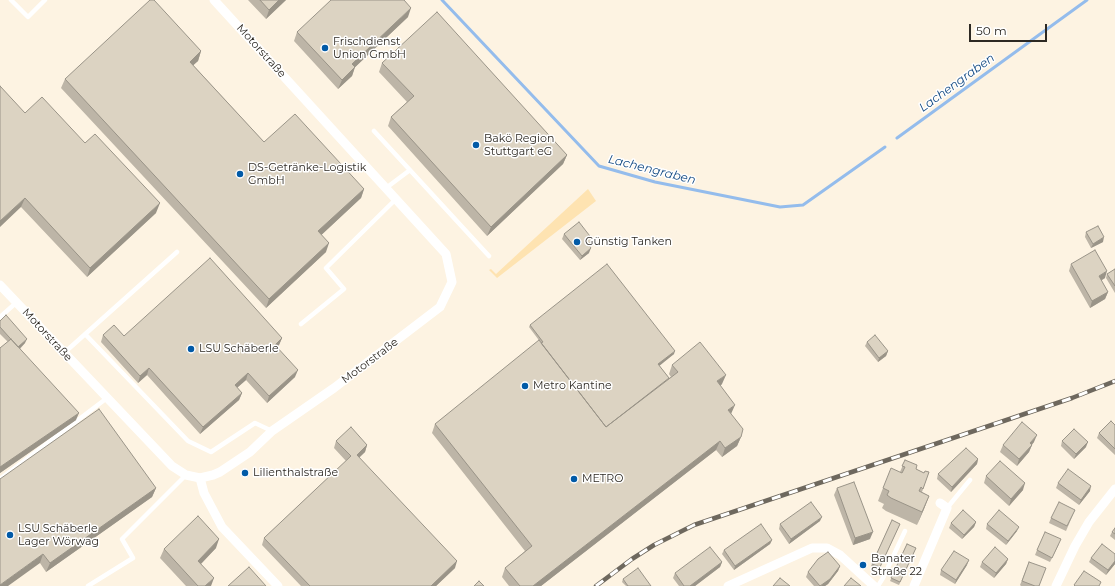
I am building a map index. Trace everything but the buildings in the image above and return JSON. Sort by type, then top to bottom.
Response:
[{"type":"street","name":"Motorstraße","points":[[0,285],[172,466],[186,475],[200,478],[214,475],[232,465],[250,452],[272,431],[334,388],[440,307],[452,282],[446,254],[214,0]]},
{"type":"street","points":[[200,478],[204,492],[222,527],[278,586]]},
{"type":"street","points":[[1056,586],[1075,546],[1089,522],[1115,489]]},
{"type":"street","points":[[914,586],[944,505]]},
{"type":"street","points":[[728,586],[812,548],[827,548],[840,555],[874,586]]},
{"type":"lane","points":[[11,0],[28,17],[45,0]]},
{"type":"lane","points":[[374,131],[489,256]]},
{"type":"lane","points":[[386,188],[410,170]]},
{"type":"lane","points":[[301,324],[344,289],[326,268],[396,199]]},
{"type":"lane","points":[[64,353],[176,252]]},
{"type":"lane","points":[[0,317],[16,302]]},
{"type":"lane","points":[[85,334],[188,441],[211,452],[255,423],[272,431]]},
{"type":"lane","points":[[0,479],[107,398]]},
{"type":"lane","points":[[88,586],[133,558],[122,540],[186,475]]},
{"type":"lane","points":[[944,505],[970,480]]},
{"type":"lane","points":[[878,586],[906,531]]},
{"type":"shaded area","points":[[588,189],[596,201],[497,278],[489,270],[491,269],[496,274]]},
{"type":"waterway","name":"Lachengraben","points":[[442,0],[599,166],[655,182],[780,207],[803,205],[885,147]]},
{"type":"waterway","name":"Lachengraben","points":[[897,138],[1087,0]]},
{"type":"railway","points":[[596,586],[632,559],[654,545],[694,525],[1072,398],[1115,381]]},
{"type":"place","name":"Frischdienst Union GmbH","points":[[325,48]]},
{"type":"place","name":"Bakö Region Stuttgart eG","points":[[476,145]]},
{"type":"place","name":"DS-Getränke-Logistik GmbH","points":[[240,174]]},
{"type":"place","name":"Günstig Tanken","points":[[577,242]]},
{"type":"place","name":"LSU Schäberle","points":[[191,349]]},
{"type":"place","name":"Metro Kantine","points":[[525,386]]},
{"type":"place","name":"Lilienthalstraße","points":[[245,473]]},
{"type":"place","name":"METRO","points":[[574,479]]},
{"type":"place","name":"LSU Schäberle Lager Wörwag","points":[[10,535]]},
{"type":"place","name":"Banater Straße 22","points":[[863,565]]}]
